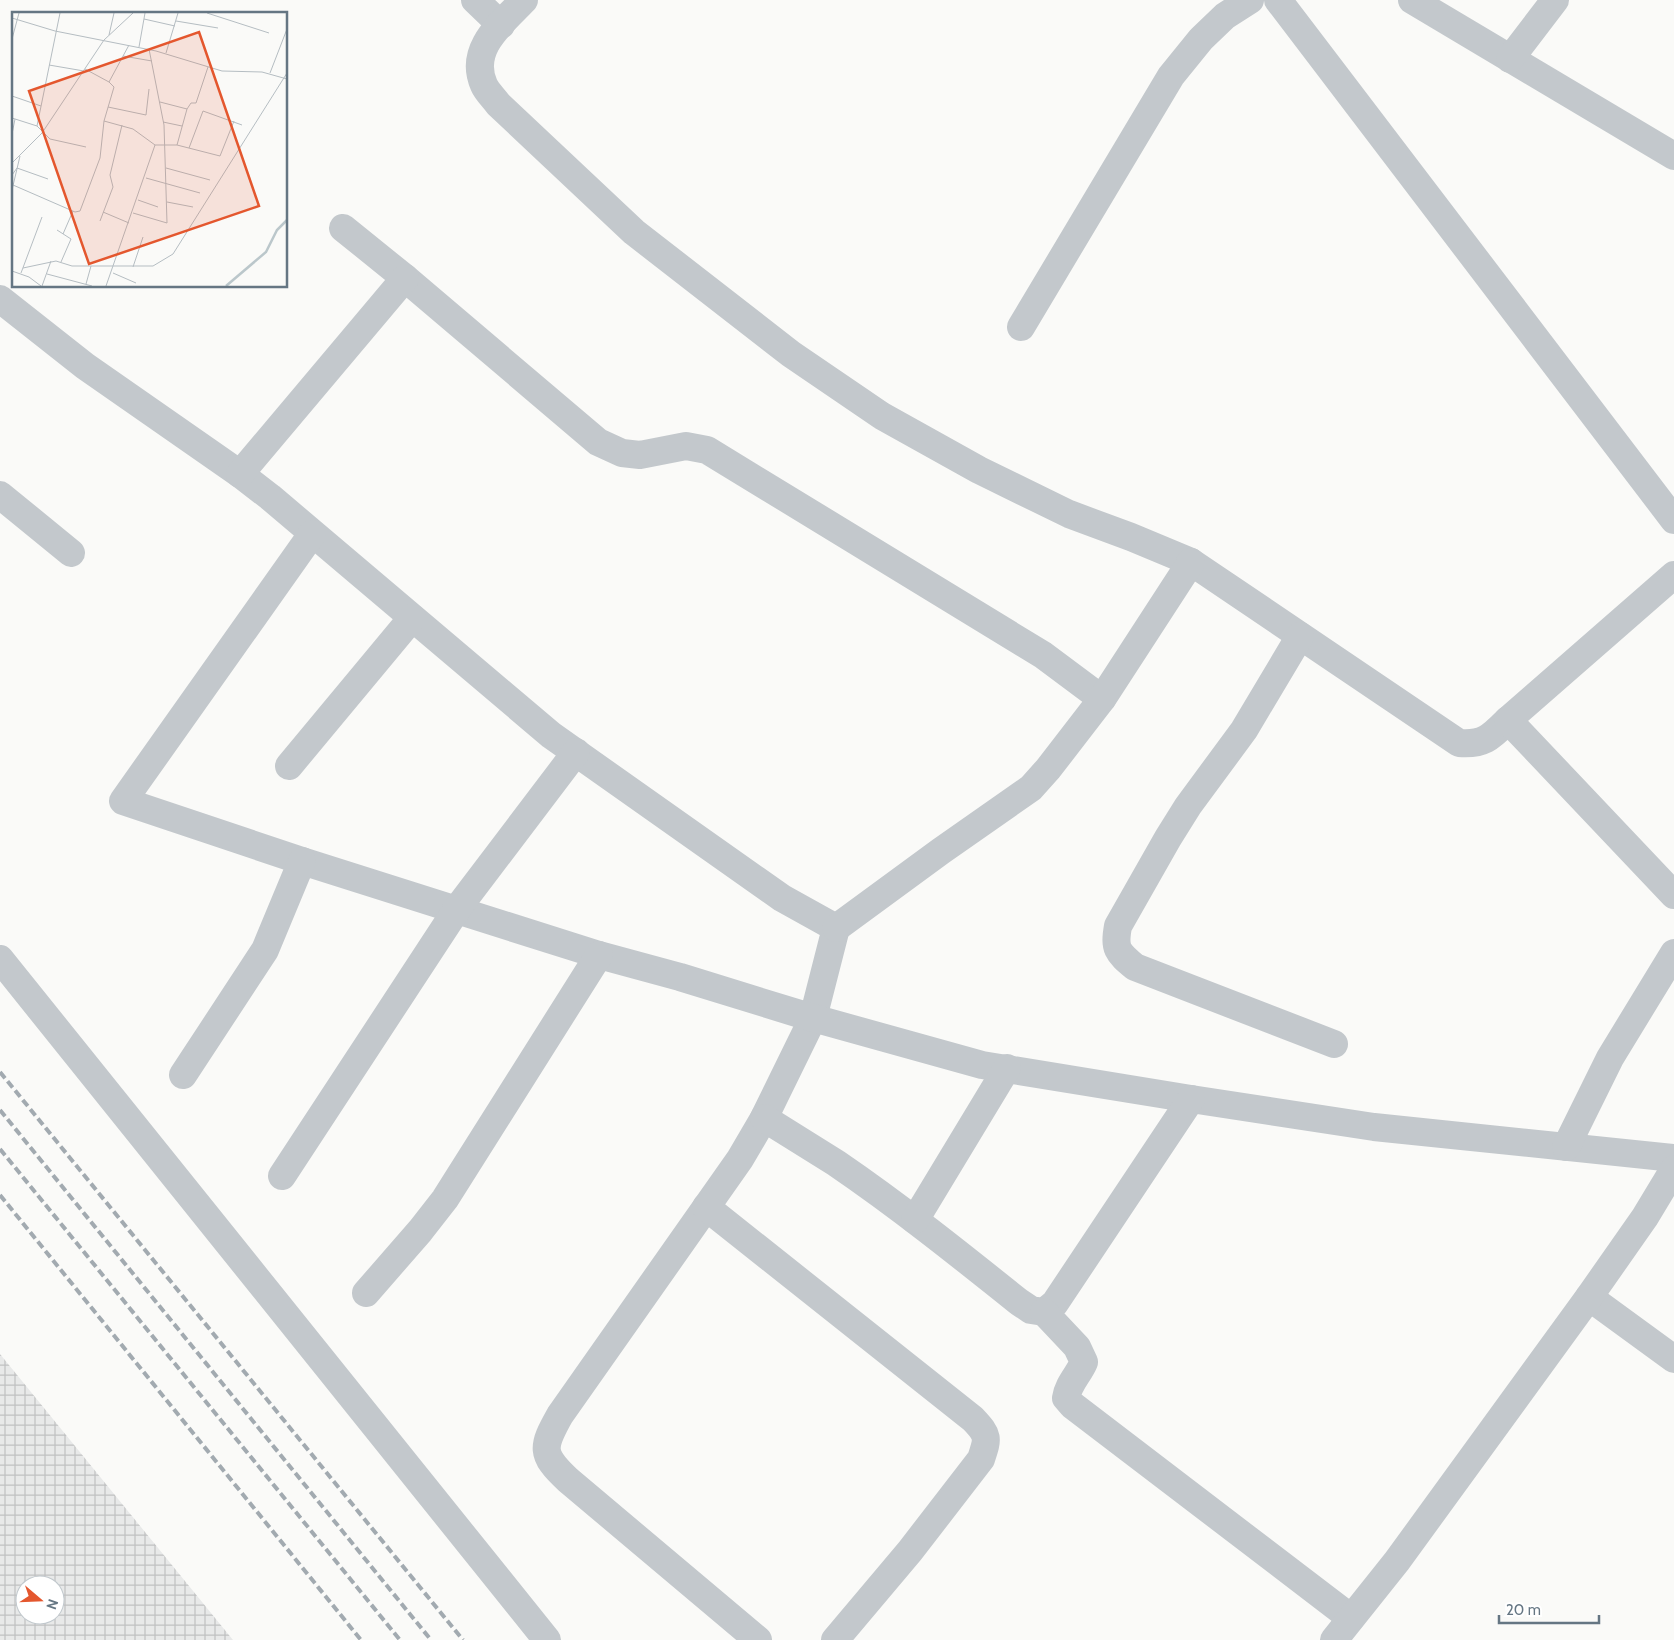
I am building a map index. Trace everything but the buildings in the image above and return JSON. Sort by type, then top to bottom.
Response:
[{"type":"street","points":[[475,0],[501,25]]},
{"type":"street","points":[[524,0],[491,36],[482,50],[479,64],[485,86],[498,104],[634,232],[792,354],[882,416],[979,470],[1061,510],[1191,562],[1459,743],[1482,742],[1492,736],[1674,575]]},
{"type":"street","points":[[1021,327],[1171,76],[1201,39],[1225,16],[1250,0]]},
{"type":"street","points":[[1278,0],[1674,520]]},
{"type":"street","points":[[1412,0],[1674,156]]},
{"type":"street","points":[[1510,60],[1555,0]]},
{"type":"street","points":[[343,228],[405,278],[598,442],[622,453],[640,455],[686,446],[707,450],[1042,655],[1102,700]]},
{"type":"street","points":[[240,474],[405,278]]},
{"type":"street","points":[[0,299],[85,366],[270,497],[551,735],[782,898],[836,928]]},
{"type":"street","points":[[0,495],[71,553]]},
{"type":"street","points":[[312,534],[123,801],[302,861],[599,955],[680,977],[813,1018],[982,1064],[1374,1127],[1674,1158]]},
{"type":"street","points":[[758,1640],[551,1465],[546,1452],[549,1434],[560,1415],[740,1159],[764,1118],[813,1018],[836,928],[941,851],[1032,788],[1102,700],[1191,562]]},
{"type":"street","points":[[289,766],[412,618]]},
{"type":"street","points":[[1300,636],[1244,730],[1188,806],[1168,838],[1118,926],[1115,940],[1120,954],[1134,967],[1334,1044]]},
{"type":"street","points":[[1508,720],[1674,895]]},
{"type":"street","points":[[282,1176],[458,909],[576,752]]},
{"type":"street","points":[[183,1075],[265,950],[302,861]]},
{"type":"street","points":[[1566,1147],[1610,1058],[1674,953]]},
{"type":"street","points":[[366,1293],[420,1232],[445,1199],[599,955]]},
{"type":"street","points":[[0,959],[547,1640]]},
{"type":"street","points":[[915,1220],[1007,1068]]},
{"type":"street","points":[[1044,1312],[1055,1302],[1191,1099]]},
{"type":"street","points":[[764,1118],[835,1163],[915,1220],[1030,1310],[1044,1312],[1077,1347],[1084,1362],[1081,1370],[1067,1390],[1066,1398],[1072,1405],[1351,1618]]},
{"type":"street","points":[[1334,1640],[1397,1561],[1589,1297],[1645,1217],[1674,1169]]},
{"type":"street","points":[[706,1208],[973,1419],[984,1431],[986,1443],[981,1460],[910,1551],[836,1640]]},
{"type":"street","points":[[1589,1297],[1674,1359]]},
{"type":"shaded area","points":[[0,1354],[233,1640],[0,1640]]},
{"type":"railway","points":[[0,1072],[463,1640]]},
{"type":"railway","points":[[0,1110],[431,1640]]},
{"type":"railway","points":[[0,1149],[400,1640]]},
{"type":"railway","points":[[0,1195],[361,1640]]}]
